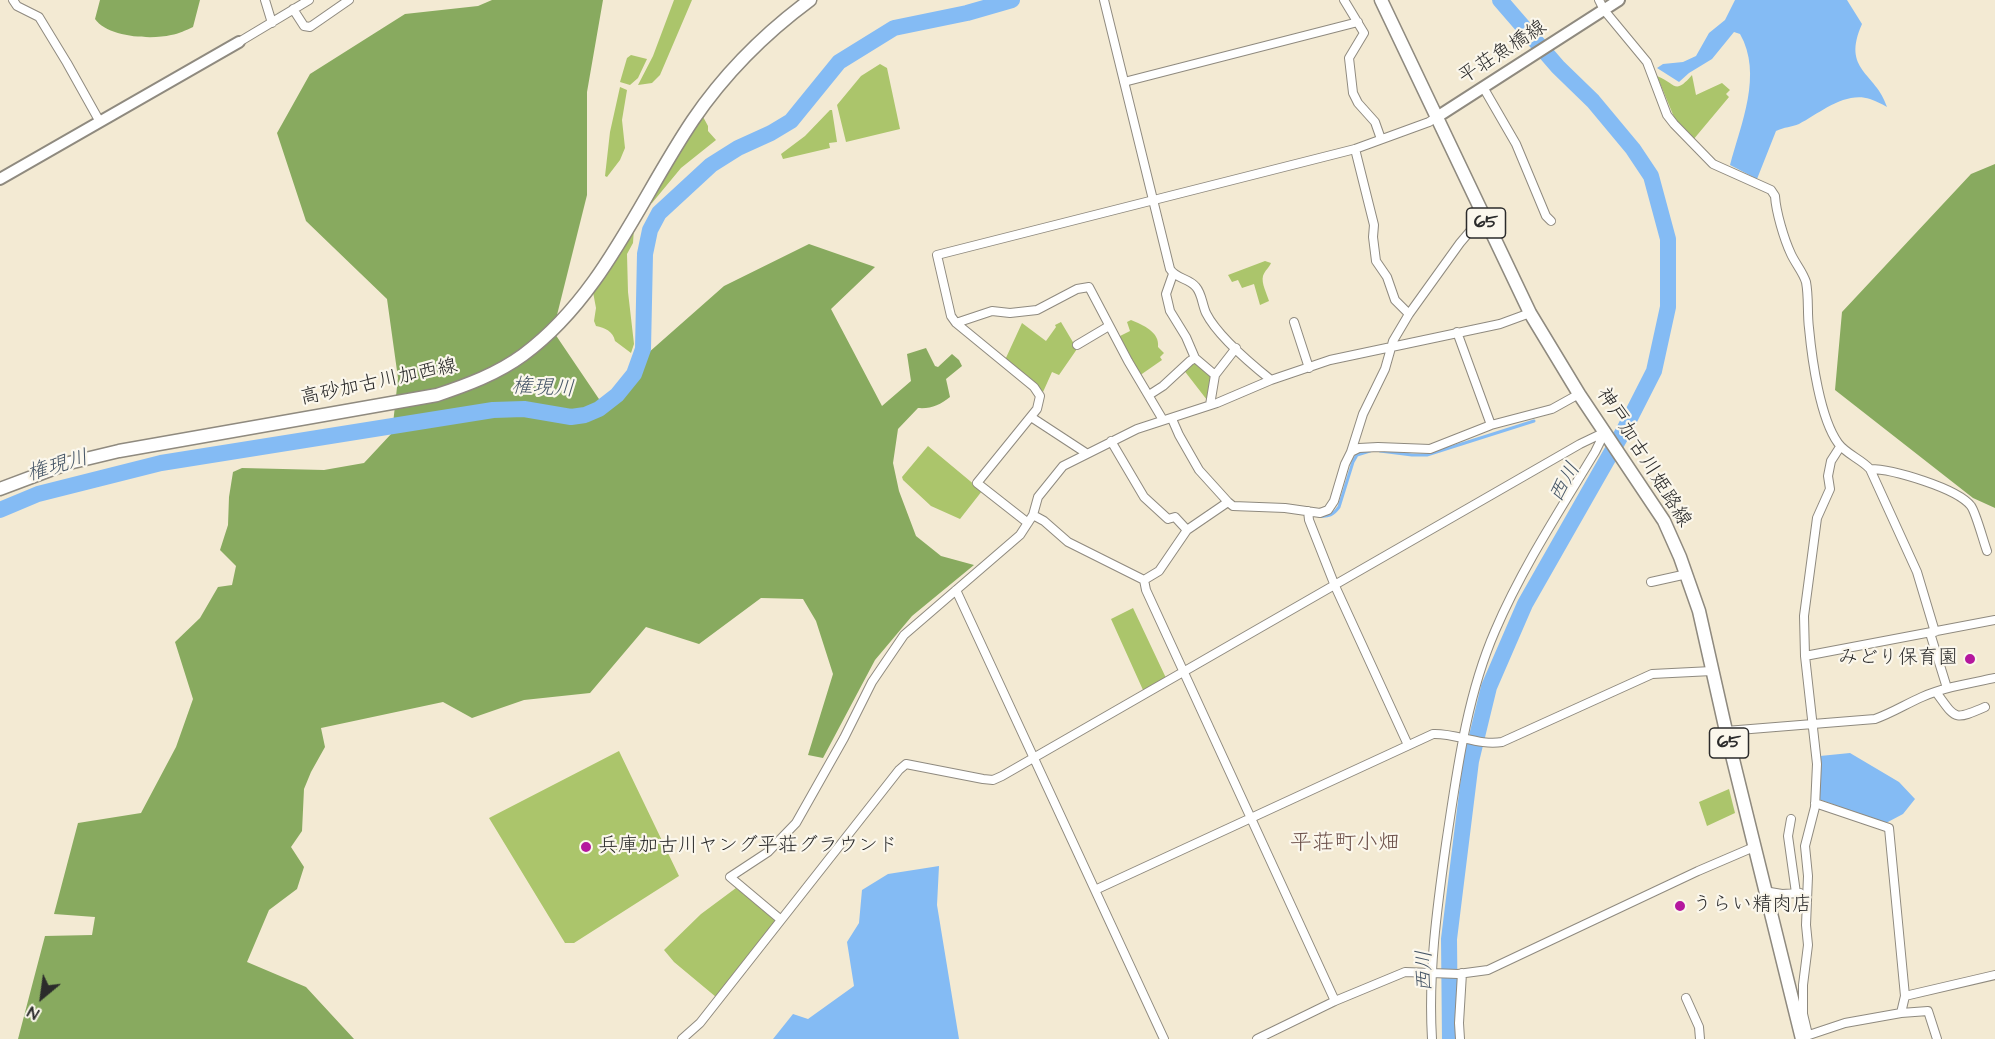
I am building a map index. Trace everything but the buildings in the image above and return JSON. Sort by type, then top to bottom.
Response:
[{"type":"main road","name":"高砂加古川加西線","points":[[0,489],[69,464],[119,451],[437,395],[474,383],[507,365],[523,355],[566,318],[592,286],[672,153],[721,81],[759,41],[810,0]]},
{"type":"main road","name":"神戸加古川姫路線","points":[[1381,0],[1530,313],[1579,394],[1664,521],[1686,574],[1699,611],[1764,891],[1804,1037]]},
{"type":"street","points":[[13,0],[17,6],[39,17],[100,122]]},
{"type":"street","points":[[265,0],[272,22]]},
{"type":"street","points":[[0,179],[309,0]]},
{"type":"street","points":[[293,9],[304,26],[310,27],[349,0]]},
{"type":"street","points":[[1104,0],[1170,269],[1173,273],[1192,282],[1199,290],[1206,314],[1236,348],[1270,380]]},
{"type":"street","points":[[1344,0],[1364,33],[1349,58],[1353,93],[1358,103],[1375,122],[1381,139]]},
{"type":"street","name":"平荘魚橋線","points":[[1437,117],[1562,37],[1601,5],[1619,0]]},
{"type":"street","points":[[1601,5],[1648,63],[1667,115],[1674,124],[1713,164],[1771,190],[1775,196],[1790,252],[1805,279],[1809,298],[1809,327],[1824,414],[1840,447],[1863,461],[1870,469],[1917,572],[1947,688]]},
{"type":"street","points":[[1124,82],[1358,22]]},
{"type":"street","points":[[1483,87],[1516,144],[1546,216],[1551,221]]},
{"type":"street","points":[[1028,523],[977,483],[1031,417],[1039,405],[1040,396],[1034,387],[956,323],[947,305],[937,255],[1354,149],[1437,117]]},
{"type":"street","points":[[1354,149],[1374,225],[1376,261],[1387,277],[1395,300],[1409,314]]},
{"type":"street","points":[[1172,419],[1199,470],[1233,506],[1320,513],[1328,510],[1334,501],[1363,414],[1385,369],[1390,348],[1409,314],[1469,231],[1483,218]]},
{"type":"street","points":[[1173,273],[1168,286],[1167,302],[1170,311],[1186,337],[1195,358],[1215,375]]},
{"type":"street","points":[[956,323],[992,311],[1010,313],[1037,310],[1087,286],[1163,420]]},
{"type":"street","points":[[780,919],[730,877],[768,852],[796,823],[844,738],[872,682],[904,635],[1020,535],[1033,515],[1038,497],[1062,466],[1111,441],[1163,420],[1172,419],[1270,380],[1330,360],[1500,324],[1530,313]]},
{"type":"street","points":[[1294,322],[1309,368]]},
{"type":"street","points":[[1077,345],[1109,326]]},
{"type":"street","points":[[1457,332],[1491,425]]},
{"type":"street","points":[[1210,405],[1215,375],[1236,348]]},
{"type":"street","points":[[1149,395],[1160,389],[1195,358]]},
{"type":"street","points":[[1351,452],[1359,448],[1377,447],[1430,448],[1491,425],[1552,409],[1579,394]]},
{"type":"street","points":[[1031,417],[1086,453]]},
{"type":"street","points":[[682,1039],[700,1023],[780,919],[906,764],[993,780],[1580,444],[1606,434]]},
{"type":"street","points":[[1432,1039],[1430,1010],[1439,898],[1463,737],[1476,686],[1494,633],[1522,573],[1606,434]]},
{"type":"street","points":[[1111,441],[1144,497],[1168,519],[1175,517],[1187,530]]},
{"type":"street","points":[[1840,447],[1831,461],[1828,476],[1830,489],[1817,518],[1813,563],[1805,601],[1805,656],[1817,764],[1815,802],[1805,846],[1808,876],[1806,925],[1808,945],[1803,985],[1804,1037],[1845,1023],[1901,1013],[1928,1011],[1937,1039]]},
{"type":"street","points":[[1870,469],[1921,479],[1962,499],[1971,506],[1987,551]]},
{"type":"street","points":[[1144,580],[1159,571],[1187,530],[1228,502]]},
{"type":"street","points":[[1308,511],[1309,520],[1335,586],[1408,745]]},
{"type":"street","points":[[1033,515],[1044,521],[1068,542],[1144,580]]},
{"type":"street","points":[[1651,582],[1686,574]]},
{"type":"street","points":[[1144,580],[1146,590],[1335,1001]]},
{"type":"street","points":[[956,590],[1164,1039]]},
{"type":"street","points":[[1805,656],[1995,620]]},
{"type":"street","points":[[1095,890],[1432,734],[1447,733],[1489,743],[1508,741],[1652,674],[1712,671]]},
{"type":"street","points":[[1726,731],[1875,719],[1947,688],[1995,678]]},
{"type":"street","points":[[1936,692],[1957,717],[1985,707]]},
{"type":"street","points":[[1815,802],[1889,828],[1905,996],[1901,1013]]},
{"type":"street","points":[[1791,819],[1788,836],[1796,893]]},
{"type":"street","points":[[1257,1039],[1335,1001],[1405,972],[1460,974],[1488,970],[1754,847]]},
{"type":"street","points":[[1764,891],[1782,894],[1807,892]]},
{"type":"street","points":[[1460,974],[1460,1039]]},
{"type":"street","points":[[1905,996],[1995,975]]},
{"type":"street","points":[[1686,998],[1699,1027],[1700,1039]]},
{"type":"green space","points":[[100,0],[200,0],[193,27],[174,34],[141,37],[109,30],[101,25],[95,19]]},
{"type":"green space","points":[[492,0],[603,0],[587,92],[587,195],[553,331],[601,402],[639,361],[724,286],[809,244],[875,267],[831,309],[882,406],[911,381],[907,354],[926,348],[935,366],[938,367],[952,354],[959,360],[962,366],[946,379],[950,397],[935,406],[918,408],[898,429],[893,463],[899,491],[916,536],[941,556],[974,565],[912,616],[875,660],[823,758],[808,755],[833,674],[816,621],[803,599],[761,598],[699,644],[646,627],[590,693],[524,700],[472,718],[443,702],[321,728],[325,747],[304,789],[302,831],[291,847],[304,867],[297,889],[269,910],[247,962],[306,987],[354,1039],[18,1039],[45,936],[92,935],[95,917],[54,914],[78,823],[141,813],[176,747],[193,699],[175,642],[200,618],[218,587],[232,585],[236,566],[220,550],[228,525],[233,472],[242,468],[324,470],[364,463],[392,433],[398,378],[387,299],[306,221],[277,133],[310,74],[405,14],[478,6]]},
{"type":"green space","points":[[674,0],[692,0],[660,75],[652,83],[638,85],[653,56]]},
{"type":"green space","points":[[631,55],[647,59],[638,78],[630,85],[620,82],[627,58]]},
{"type":"green space","points":[[880,64],[887,68],[900,129],[846,142],[837,105],[861,76]]},
{"type":"green space","points":[[1692,75],[1696,95],[1722,83],[1730,90],[1726,94],[1729,97],[1693,140],[1674,117],[1657,76],[1678,86]]},
{"type":"green space","points":[[620,87],[627,90],[622,120],[625,148],[620,160],[607,177],[605,176],[610,132]]},
{"type":"green space","points":[[832,110],[837,142],[829,143],[830,148],[783,159],[781,154],[805,136]]},
{"type":"green space","points":[[702,115],[708,131],[716,140],[681,168],[652,203],[648,204]]},
{"type":"green space","points":[[1995,164],[1995,508],[1973,498],[1835,390],[1842,312],[1971,174]]},
{"type":"green space","points":[[634,228],[633,243],[627,254],[628,292],[634,344],[631,353],[615,341],[608,330],[596,326],[593,292]]},
{"type":"green space","points":[[1265,261],[1271,263],[1263,279],[1269,301],[1260,305],[1254,284],[1242,288],[1238,280],[1232,282],[1228,275]]},
{"type":"green space","points":[[1131,320],[1154,333],[1158,347],[1164,353],[1160,357],[1162,360],[1139,376],[1118,337],[1130,331],[1127,322]]},
{"type":"green space","points":[[1061,322],[1077,349],[1059,375],[1052,372],[1043,392],[1005,360],[1022,323],[1046,341],[1056,327],[1055,325]]},
{"type":"green space","points":[[1193,361],[1212,376],[1207,400],[1183,369]]},
{"type":"green space","points":[[928,446],[982,491],[960,519],[931,506],[903,480],[902,477]]},
{"type":"green space","points":[[1133,608],[1166,678],[1143,690],[1111,619]]},
{"type":"green space","name":"兵庫加古川ヤング平荘グラウンド","points":[[619,751],[679,876],[574,943],[565,943],[489,818]]},
{"type":"green space","points":[[1729,789],[1735,813],[1707,826],[1699,802]]},
{"type":"green space","points":[[736,888],[776,920],[716,997],[674,962],[664,950],[701,914]]},
{"type":"water","points":[[1735,0],[1847,0],[1862,24],[1857,40],[1858,62],[1882,95],[1887,107],[1870,99],[1851,98],[1833,104],[1799,124],[1776,131],[1757,179],[1730,165],[1744,116],[1750,82],[1747,49],[1740,34],[1734,32],[1712,59],[1679,82],[1657,68],[1663,64],[1683,62],[1696,56],[1709,33],[1725,20]]},
{"type":"water","points":[[1850,753],[1899,782],[1915,799],[1903,814],[1886,823],[1818,799],[1820,756]]},
{"type":"water","points":[[939,866],[937,905],[959,1039],[773,1039],[793,1014],[808,1019],[854,986],[847,942],[859,923],[862,890],[888,874]]},
{"type":"waterway","name":"権現川","points":[[0,510],[38,494],[161,463],[493,410],[524,409],[571,417],[585,415],[599,409],[617,395],[634,374],[643,349],[645,254],[650,230],[659,213],[711,165],[738,148],[791,121],[839,62],[894,28],[967,13],[1012,0]]},
{"type":"waterway","name":"西川","points":[[1450,1039],[1449,939],[1471,761],[1489,687],[1525,604],[1623,432],[1654,371],[1668,307],[1668,239],[1651,176],[1633,149],[1593,101],[1558,67],[1500,0]]},
{"type":"waterway","points":[[1380,451],[1427,455],[1534,421]]},
{"type":"waterway","points":[[1319,516],[1331,515],[1339,507],[1353,462],[1357,455],[1370,451]]},
{"type":"place","name":"みどり保育園","points":[[1970,659]]},
{"type":"place","name":"兵庫加古川ヤング平荘グラウンド","points":[[586,847]]},
{"type":"place","name":"うらい精肉店","points":[[1680,906]]},
{"type":"district","name":"平荘町小畑","points":[[1345,844]]}]
